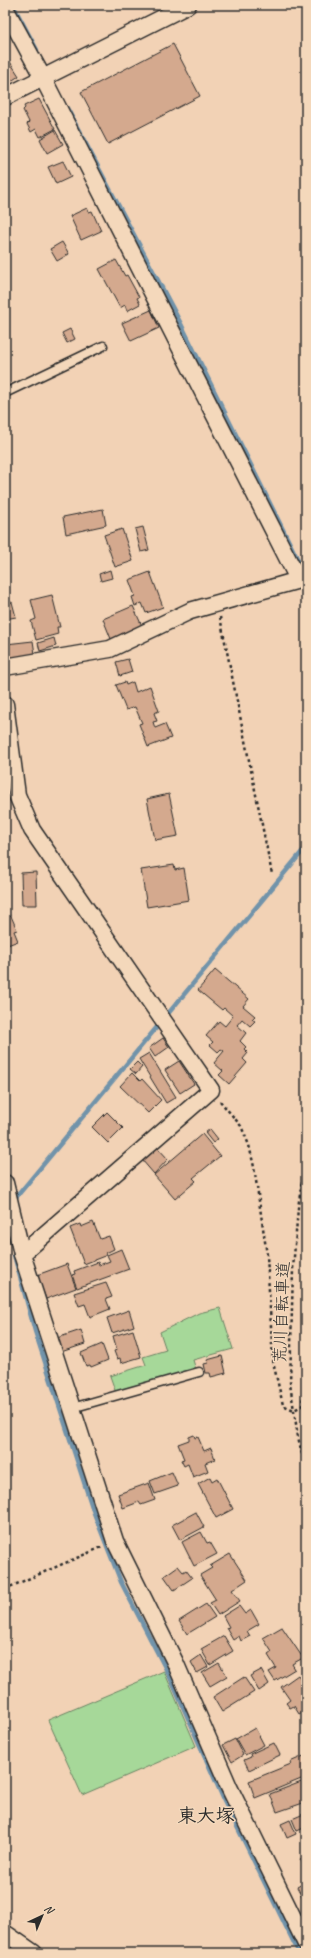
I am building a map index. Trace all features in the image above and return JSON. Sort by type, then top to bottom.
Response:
[{"type":"street","points":[[5,97],[188,5]]},
{"type":"street","points":[[5,8],[43,78],[302,579],[190,611],[110,649],[5,668]]},
{"type":"street","points":[[5,704],[9,757],[17,795],[32,830],[210,1090],[22,1254]]},
{"type":"street","points":[[5,1183],[22,1254],[115,1541],[175,1662],[229,1787],[306,1944]]},
{"type":"street","points":[[5,1933],[34,1953]]},
{"type":"lane","points":[[5,393],[103,346]]},
{"type":"lane","points":[[72,1408],[199,1372]]},
{"type":"path","points":[[217,603],[272,874]]},
{"type":"path","points":[[210,1090],[240,1126],[251,1152],[264,1233],[273,1362],[283,1405],[294,1410],[302,1406],[306,1369]]},
{"type":"path","name":"荒川自転車道","points":[[306,1153],[298,1208],[293,1269],[290,1384],[306,1470]]},
{"type":"path","points":[[5,1589],[115,1541]]},
{"type":"green space","points":[[220,1308],[233,1349],[193,1360],[196,1370],[116,1393],[110,1376],[146,1365],[143,1357],[166,1350],[160,1332],[199,1313]]},
{"type":"green space","points":[[164,1671],[196,1746],[82,1795],[48,1720]]},
{"type":"building","points":[[173,44],[200,96],[108,144],[81,92]]},
{"type":"building","points":[[5,54],[19,76],[5,85]]},
{"type":"building","points":[[39,99],[55,129],[40,137],[36,129],[31,132],[27,124],[29,122],[23,110],[25,108],[24,106]]},
{"type":"building","points":[[55,130],[63,144],[47,153],[40,139]]},
{"type":"building","points":[[63,161],[71,177],[56,184],[48,167]]},
{"type":"building","points":[[87,208],[89,212],[92,211],[101,231],[81,240],[70,216]]},
{"type":"building","points":[[62,242],[69,254],[57,261],[50,249]]},
{"type":"building","points":[[116,260],[125,276],[127,275],[139,297],[137,298],[140,304],[127,311],[125,305],[120,308],[99,269]]},
{"type":"building","points":[[151,310],[159,328],[131,341],[122,323]]},
{"type":"building","points":[[70,329],[75,339],[67,343],[62,333]]},
{"type":"building","points":[[103,509],[106,525],[66,534],[63,517]]},
{"type":"building","points":[[143,527],[149,550],[141,552],[135,529]]},
{"type":"building","points":[[122,529],[133,561],[115,567],[104,535]]},
{"type":"building","points":[[110,570],[112,578],[101,581],[99,574]]},
{"type":"building","points":[[150,572],[163,607],[146,613],[142,603],[135,606],[132,597],[135,596],[129,580]]},
{"type":"building","points":[[52,595],[60,627],[57,627],[58,634],[36,640],[31,621],[36,619],[31,600]]},
{"type":"building","points":[[12,602],[16,617],[5,619],[5,604]]},
{"type":"building","points":[[133,606],[142,626],[111,639],[103,619]]},
{"type":"building","points":[[54,638],[56,646],[40,651],[38,643]]},
{"type":"building","points":[[33,641],[35,654],[8,658],[6,644]]},
{"type":"building","points":[[128,659],[132,672],[120,676],[116,662]]},
{"type":"building","points":[[125,682],[126,685],[133,682],[136,692],[150,686],[159,711],[154,713],[157,721],[153,722],[155,728],[165,724],[171,738],[148,747],[139,724],[142,723],[135,707],[126,710],[116,685]]},
{"type":"building","points":[[169,794],[178,836],[155,840],[147,799]]},
{"type":"building","points":[[174,865],[175,870],[184,868],[189,900],[147,907],[141,870]]},
{"type":"building","points":[[36,872],[37,905],[22,905],[21,873]]},
{"type":"building","points":[[11,916],[17,930],[14,931],[18,941],[5,946],[5,919]]},
{"type":"building","points":[[215,970],[249,999],[243,1006],[255,1016],[252,1019],[255,1021],[250,1026],[242,1019],[237,1025],[246,1033],[240,1041],[246,1047],[244,1049],[248,1053],[243,1059],[247,1063],[229,1084],[219,1075],[223,1071],[214,1063],[224,1051],[221,1049],[218,1052],[210,1045],[213,1042],[206,1036],[219,1021],[225,1026],[233,1016],[224,1008],[222,1010],[198,990]]},
{"type":"building","points":[[163,1038],[169,1047],[155,1057],[149,1048]]},
{"type":"building","points":[[149,1053],[176,1097],[166,1103],[139,1059]]},
{"type":"building","points":[[179,1061],[194,1084],[180,1093],[165,1070]]},
{"type":"building","points":[[137,1062],[142,1067],[136,1074],[130,1069]]},
{"type":"building","points":[[132,1073],[140,1081],[142,1079],[161,1100],[148,1113],[120,1086]]},
{"type":"building","points":[[107,1112],[123,1128],[108,1143],[92,1127]]},
{"type":"building","points":[[210,1129],[218,1139],[213,1143],[205,1133]]},
{"type":"building","points":[[202,1134],[220,1156],[193,1178],[196,1181],[175,1199],[154,1175]]},
{"type":"building","points":[[157,1147],[168,1159],[154,1174],[142,1160]]},
{"type":"building","points":[[93,1222],[100,1239],[109,1236],[114,1249],[106,1253],[107,1255],[84,1264],[70,1228],[80,1224],[81,1227]]},
{"type":"building","points":[[121,1249],[129,1269],[77,1288],[72,1275],[75,1274],[74,1271],[98,1262],[99,1265],[110,1261],[107,1255]]},
{"type":"building","points":[[67,1264],[76,1288],[46,1299],[37,1275]]},
{"type":"building","points":[[106,1283],[112,1297],[106,1299],[110,1309],[90,1317],[85,1304],[79,1306],[74,1293]]},
{"type":"building","points":[[129,1310],[134,1326],[112,1333],[107,1318]]},
{"type":"building","points":[[81,1330],[85,1344],[61,1352],[57,1338]]},
{"type":"building","points":[[133,1330],[141,1357],[121,1363],[120,1358],[117,1359],[114,1351],[117,1350],[113,1336]]},
{"type":"building","points":[[102,1344],[108,1360],[91,1367],[90,1365],[86,1366],[81,1353]]},
{"type":"building","points":[[222,1356],[226,1373],[211,1377],[210,1373],[206,1373],[204,1364],[208,1363],[207,1360]]},
{"type":"building","points":[[194,1435],[195,1438],[198,1437],[204,1451],[211,1448],[215,1459],[205,1463],[208,1471],[193,1477],[188,1464],[184,1466],[181,1460],[184,1459],[178,1444],[189,1440],[189,1437]]},
{"type":"building","points":[[172,1472],[178,1486],[155,1494],[150,1481]]},
{"type":"building","points":[[210,1477],[212,1481],[217,1478],[233,1509],[216,1518],[198,1484]]},
{"type":"building","points":[[149,1483],[155,1500],[141,1505],[139,1502],[123,1508],[118,1494]]},
{"type":"building","points":[[196,1512],[204,1527],[180,1540],[172,1525]]},
{"type":"building","points":[[201,1532],[207,1543],[210,1542],[217,1554],[194,1566],[182,1542]]},
{"type":"building","points":[[230,1554],[247,1580],[232,1590],[240,1601],[218,1615],[210,1603],[216,1600],[200,1575],[212,1568],[210,1566]]},
{"type":"building","points":[[178,1566],[183,1572],[186,1570],[192,1578],[174,1590],[164,1576]]},
{"type":"building","points":[[206,1604],[215,1617],[187,1634],[179,1621]]},
{"type":"building","points":[[239,1606],[245,1614],[251,1610],[259,1624],[247,1631],[250,1636],[241,1641],[239,1636],[233,1640],[226,1628],[229,1627],[223,1616]]},
{"type":"building","points":[[282,1627],[303,1658],[292,1664],[295,1669],[275,1681],[269,1672],[276,1668],[268,1655],[272,1652],[263,1638]]},
{"type":"building","points":[[224,1636],[233,1651],[210,1665],[201,1649]]},
{"type":"building","points":[[201,1655],[208,1667],[197,1673],[191,1662]]},
{"type":"building","points":[[219,1663],[227,1676],[210,1686],[202,1673]]},
{"type":"building","points":[[261,1670],[269,1684],[259,1691],[250,1676]]},
{"type":"building","points":[[298,1675],[306,1686],[306,1710],[299,1714],[294,1706],[290,1708],[286,1703],[290,1700],[281,1687]]},
{"type":"building","points":[[244,1677],[254,1692],[222,1712],[213,1697]]},
{"type":"building","points":[[255,1728],[264,1745],[245,1755],[236,1739]]},
{"type":"building","points":[[235,1739],[243,1755],[232,1762],[223,1745]]},
{"type":"building","points":[[274,1743],[280,1755],[249,1770],[244,1760],[251,1757],[250,1754]]},
{"type":"building","points":[[306,1755],[306,1777],[255,1798],[249,1781],[291,1764],[290,1762]]},
{"type":"building","points":[[304,1781],[306,1786],[306,1802],[277,1812],[270,1794]]},
{"type":"building","points":[[306,1813],[306,1827],[297,1831],[292,1819]]},
{"type":"building","points":[[290,1820],[296,1834],[287,1838],[281,1824]]},
{"type":"building","points":[[306,1856],[306,1869],[300,1859]]},
{"type":"building","points":[[306,1882],[306,1904],[297,1887]]},
{"type":"waterway","points":[[13,5],[37,50]]},
{"type":"waterway","points":[[67,108],[180,322],[301,566],[306,568]]},
{"type":"waterway","points":[[13,1201],[306,847]]},
{"type":"waterway","points":[[14,1255],[35,1331],[94,1513],[121,1582],[170,1677],[224,1800],[299,1953]]},
{"type":"district","name":"東大塚","points":[[206,1815]]}]
